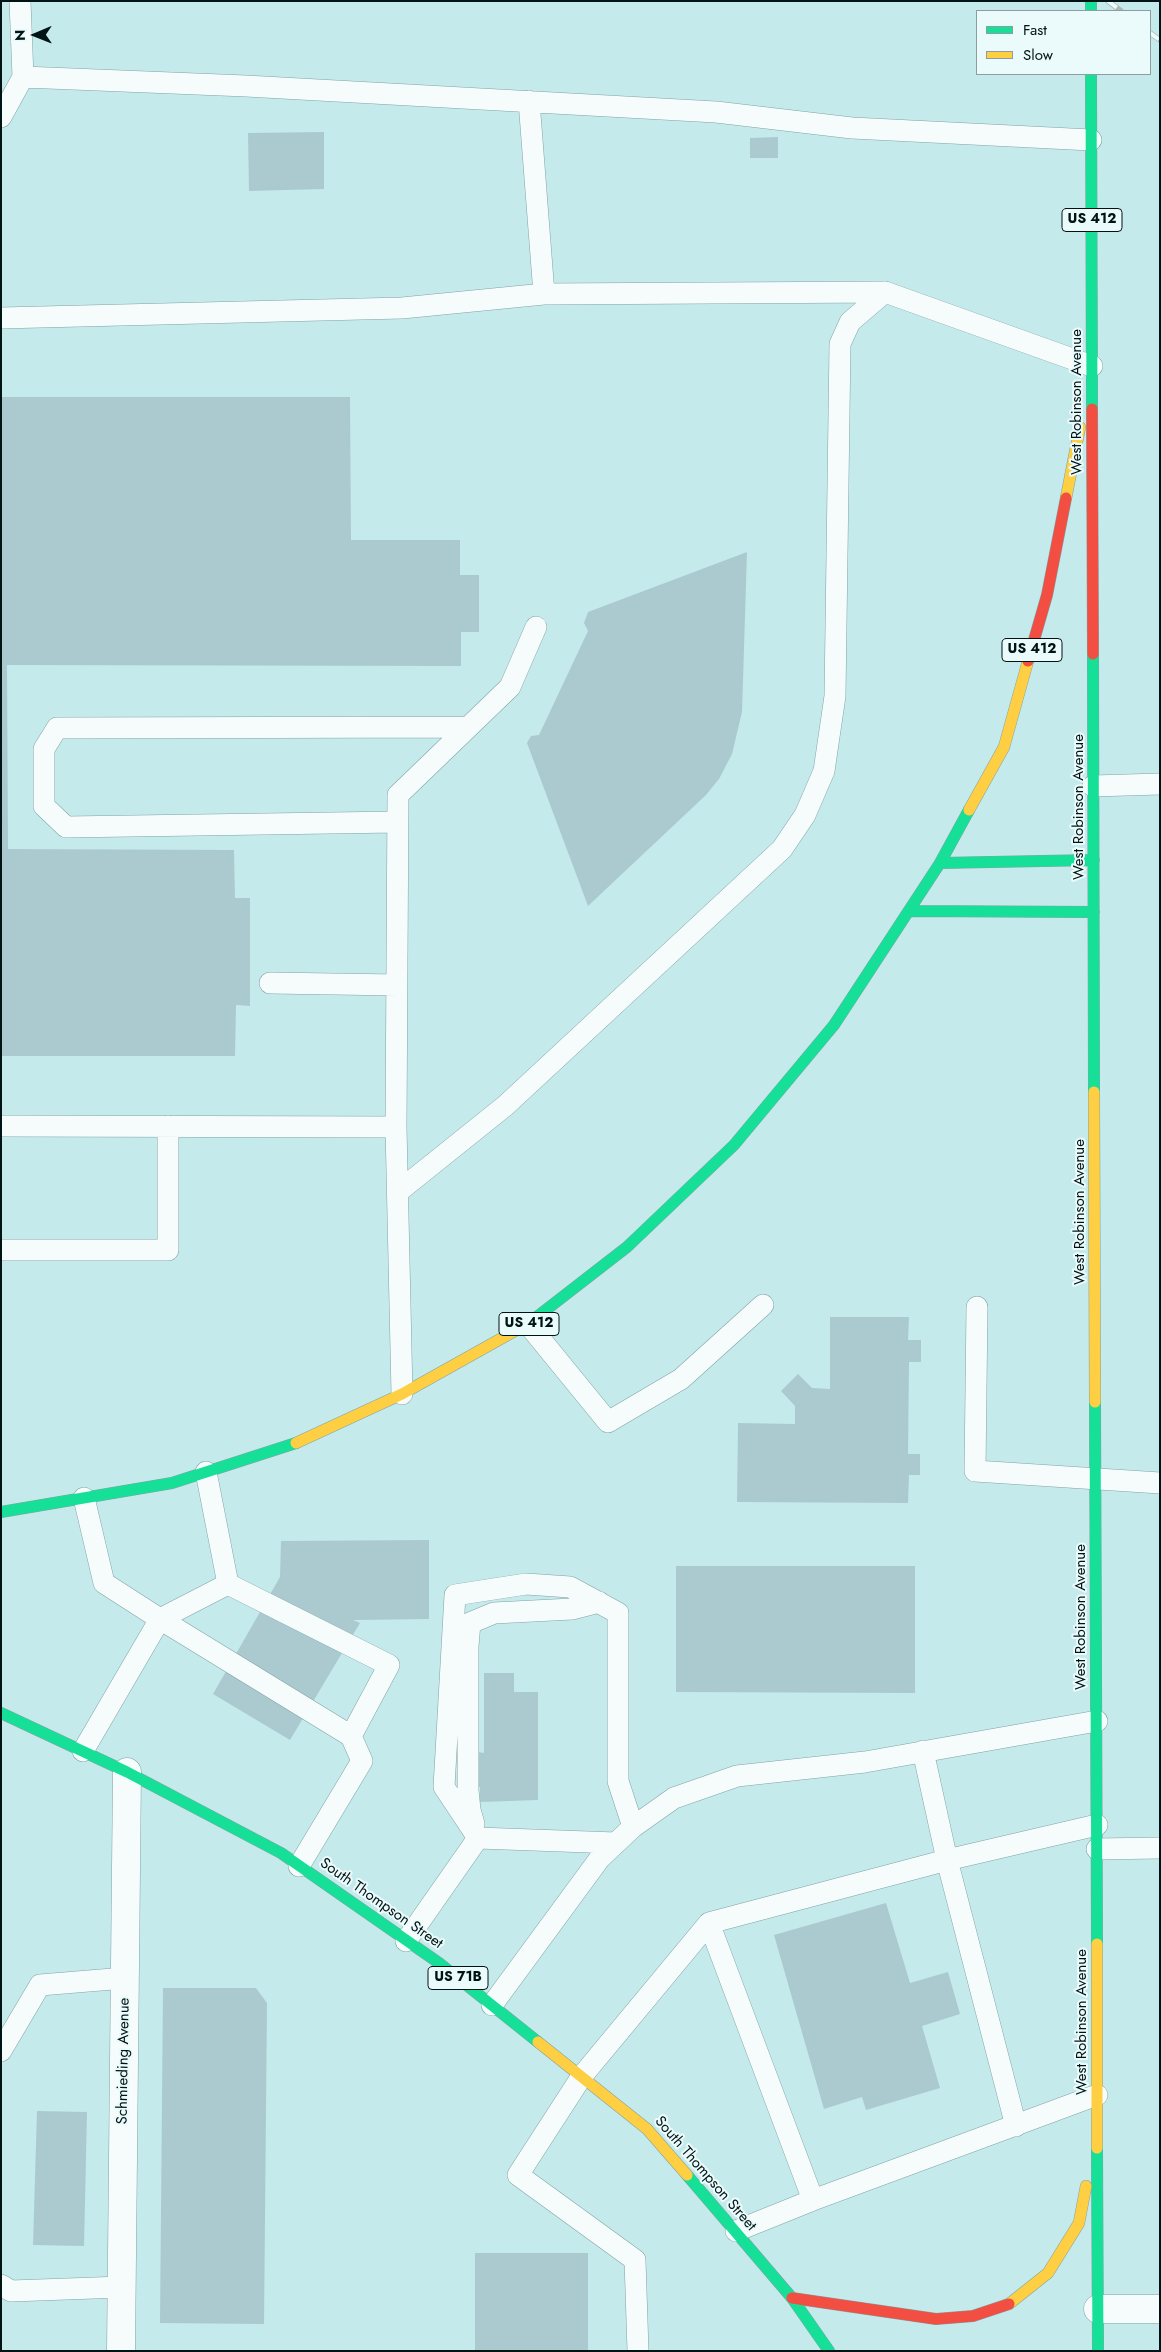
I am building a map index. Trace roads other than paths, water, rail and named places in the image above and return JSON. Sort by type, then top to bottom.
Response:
[{"type":"highway","name":"West Robinson Avenue","points":[[1091,75],[1098,2351]]},
{"type":"highway","name":"US 412","points":[[1,1512],[172,1483],[287,1446],[402,1394],[528,1324],[627,1247],[734,1145],[834,1025],[940,864],[1004,747],[1047,595],[1092,366]]},
{"type":"highway","points":[[940,864],[1094,860]]},
{"type":"highway","points":[[909,911],[1094,912]]},
{"type":"highway","name":"South Thompson Street","points":[[1,1713],[127,1772],[281,1853],[439,1963],[648,2129],[792,2298],[829,2351]]},
{"type":"highway","points":[[792,2298],[936,2319],[973,2316],[1007,2305],[1048,2273],[1079,2223],[1098,2124]]},
{"type":"street","name":"Schmieding Avenue","points":[[121,2351],[127,1772]]},
{"type":"street","points":[[1098,2309],[1160,2309]]},
{"type":"lane","points":[[1,116],[24,77],[20,1]]},
{"type":"lane","points":[[24,77],[529,101],[716,112],[852,128],[1091,140]]},
{"type":"lane","points":[[529,101],[544,294]]},
{"type":"lane","points":[[399,1192],[512,1100],[782,849],[805,815],[824,771],[835,696],[840,344],[850,322],[885,292]]},
{"type":"lane","points":[[1,318],[402,308],[544,294],[885,292],[1092,366]]},
{"type":"lane","points":[[402,1394],[399,1192],[396,1127],[398,795],[510,687],[536,627]]},
{"type":"lane","points":[[397,822],[66,827],[44,806],[44,750],[57,728],[468,727]]},
{"type":"lane","points":[[1093,786],[1160,784]]},
{"type":"lane","points":[[270,983],[397,985]]},
{"type":"lane","points":[[1,1126],[396,1127]]},
{"type":"lane","points":[[1,1250],[168,1250],[168,1126]]},
{"type":"lane","points":[[528,1324],[608,1422],[681,1379],[763,1305]]},
{"type":"lane","points":[[977,1306],[975,1471],[1096,1477],[1160,1483]]},
{"type":"lane","points":[[206,1472],[228,1584]]},
{"type":"lane","points":[[84,1498],[104,1583],[351,1736],[362,1761],[299,1866]]},
{"type":"lane","points":[[83,1751],[160,1619],[228,1584]]},
{"type":"lane","points":[[228,1584],[389,1665],[351,1736]]},
{"type":"lane","points":[[478,1838],[444,1787],[455,1595],[526,1584],[570,1587],[618,1613],[618,1781],[633,1827]]},
{"type":"lane","points":[[478,1838],[470,1810],[468,1790],[468,1646],[470,1623],[494,1613],[572,1609],[599,1602]]},
{"type":"lane","points":[[492,2005],[600,1858],[633,1827],[674,1798],[737,1776],[865,1762],[1096,1720]]},
{"type":"lane","points":[[923,1751],[947,1860],[1016,2126]]},
{"type":"lane","points":[[638,2351],[635,2260],[518,2175],[582,2076],[709,1923],[947,1860],[1097,1825]]},
{"type":"lane","points":[[478,1838],[616,1843]]},
{"type":"lane","points":[[406,1941],[478,1838]]},
{"type":"lane","points":[[1097,1849],[1160,1848]]},
{"type":"lane","points":[[709,1923],[813,2200]]},
{"type":"lane","points":[[1,2051],[40,1985],[125,1978]]},
{"type":"lane","points":[[736,2231],[813,2200],[1097,2096]]},
{"type":"lane","points":[[1,2285],[11,2291],[122,2287]]},
{"type":"railway","points":[[1108,1],[1120,10]]},
{"type":"railway","points":[[1151,34],[1160,40]]}]
